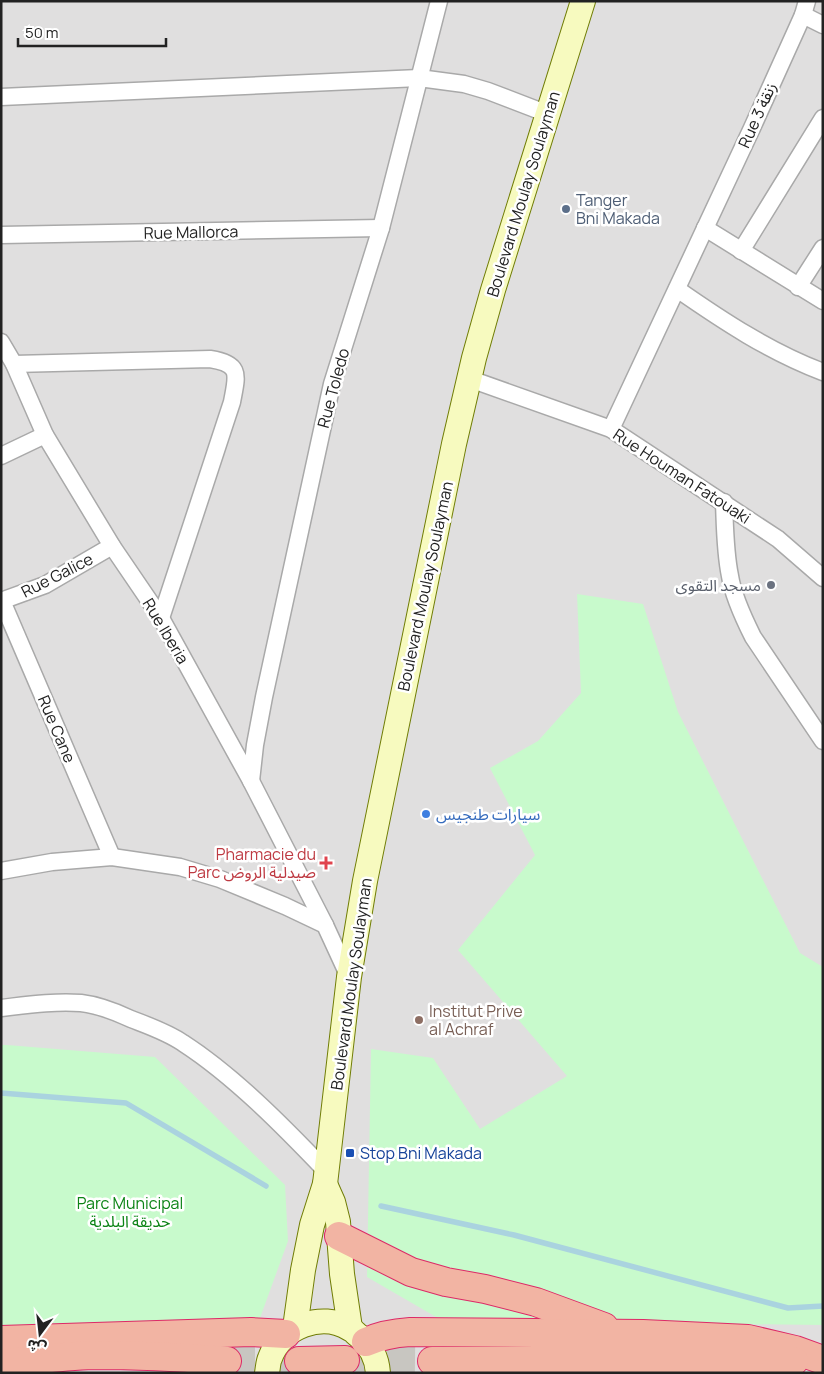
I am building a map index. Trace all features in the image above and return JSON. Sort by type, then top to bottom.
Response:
[{"type":"highway","points":[[339,1236],[411,1272],[446,1282],[536,1302],[624,1334]]},
{"type":"highway","points":[[1,1340],[291,1331]]},
{"type":"highway","points":[[358,1335],[378,1336],[410,1332],[624,1334],[748,1339],[795,1350],[823,1360]]},
{"type":"highway","points":[[1,1364],[42,1358],[92,1355],[164,1356],[227,1360]]},
{"type":"highway","points":[[299,1361],[345,1360]]},
{"type":"highway","points":[[432,1361],[823,1360]]},
{"type":"main road","name":"Boulevard Moulay Soulayman","points":[[291,1331],[312,1225],[326,1178],[349,977],[370,855],[454,444],[474,358],[493,290],[583,1]]},
{"type":"main road","name":"Boulevard Moulay Soulayman","points":[[326,1178],[338,1222],[342,1274],[358,1335],[374,1355],[378,1373]]},
{"type":"main road","points":[[267,1373],[270,1358],[276,1345],[291,1331],[308,1323],[322,1321],[337,1323],[358,1335]]},
{"type":"street","name":"Rue Toledo","points":[[251,781],[255,745],[264,697],[332,384],[381,228],[439,1]]},
{"type":"street","points":[[805,8],[823,25]]},
{"type":"street","name":"Rue 3 زنقة","points":[[611,429],[677,290],[805,8]]},
{"type":"street","points":[[1,97],[419,78],[464,84],[548,114]]},
{"type":"street","points":[[741,251],[823,118]]},
{"type":"street","name":"Rue Mallorca","points":[[1,236],[381,228]]},
{"type":"street","points":[[705,228],[823,301]]},
{"type":"street","points":[[798,287],[823,248]]},
{"type":"street","points":[[677,290],[770,348],[806,366],[823,372]]},
{"type":"street","name":"Rue Iberia","points":[[1,342],[14,364],[45,435],[112,546],[161,618],[251,781],[325,925],[349,977]]},
{"type":"street","points":[[14,364],[210,359],[222,361],[234,369],[236,382],[232,402],[161,618]]},
{"type":"street","name":"Rue Houman Fatouaki","points":[[470,379],[611,429],[778,539],[823,578]]},
{"type":"street","points":[[1,456],[45,435]]},
{"type":"street","points":[[724,502],[729,574],[748,627],[823,741]]},
{"type":"street","name":"Rue Galice","points":[[2,601],[45,585],[112,546]]},
{"type":"street","name":"Rue Cane","points":[[2,601],[112,857]]},
{"type":"street","points":[[1,871],[52,862],[112,857],[180,868],[220,879],[286,906],[325,925]]},
{"type":"street","points":[[1,1008],[45,1003],[82,1003],[115,1012],[181,1042],[204,1057],[270,1115],[326,1178]]},
{"type":"shaded area","points":[[1,1],[823,1],[823,1373],[1,1373]]},
{"type":"green space","points":[[577,594],[643,604],[678,712],[800,953],[823,967],[823,1325],[443,1321],[367,1277],[371,1049],[433,1058],[480,1129],[567,1076],[458,950],[535,855],[490,768],[538,741],[581,693]]},
{"type":"green space","name":"Parc Municipal حديقة البلدية","points":[[1,1045],[155,1057],[285,1185],[288,1241],[260,1318],[224,1335],[1,1352]]},
{"type":"waterway","points":[[1,1093],[126,1103],[266,1186]]},
{"type":"waterway","points":[[381,1206],[514,1235],[788,1308],[823,1306]]},
{"type":"tunnel","points":[[345,1360],[432,1361]]},
{"type":"tunnel","points":[[227,1361],[299,1361]]},
{"type":"place","name":"Tanger Bni Makada","points":[[566,209]]},
{"type":"place","name":"مسجد التقوى","points":[[771,585]]},
{"type":"place","name":"سيارات طنجيس","points":[[426,814]]},
{"type":"place","name":"Pharmacie du Parc صيدلية الروض","points":[[326,863]]},
{"type":"place","name":"Institut Prive al Achraf","points":[[419,1020]]},
{"type":"place","name":"Stop Bni Makada","points":[[350,1153]]}]
